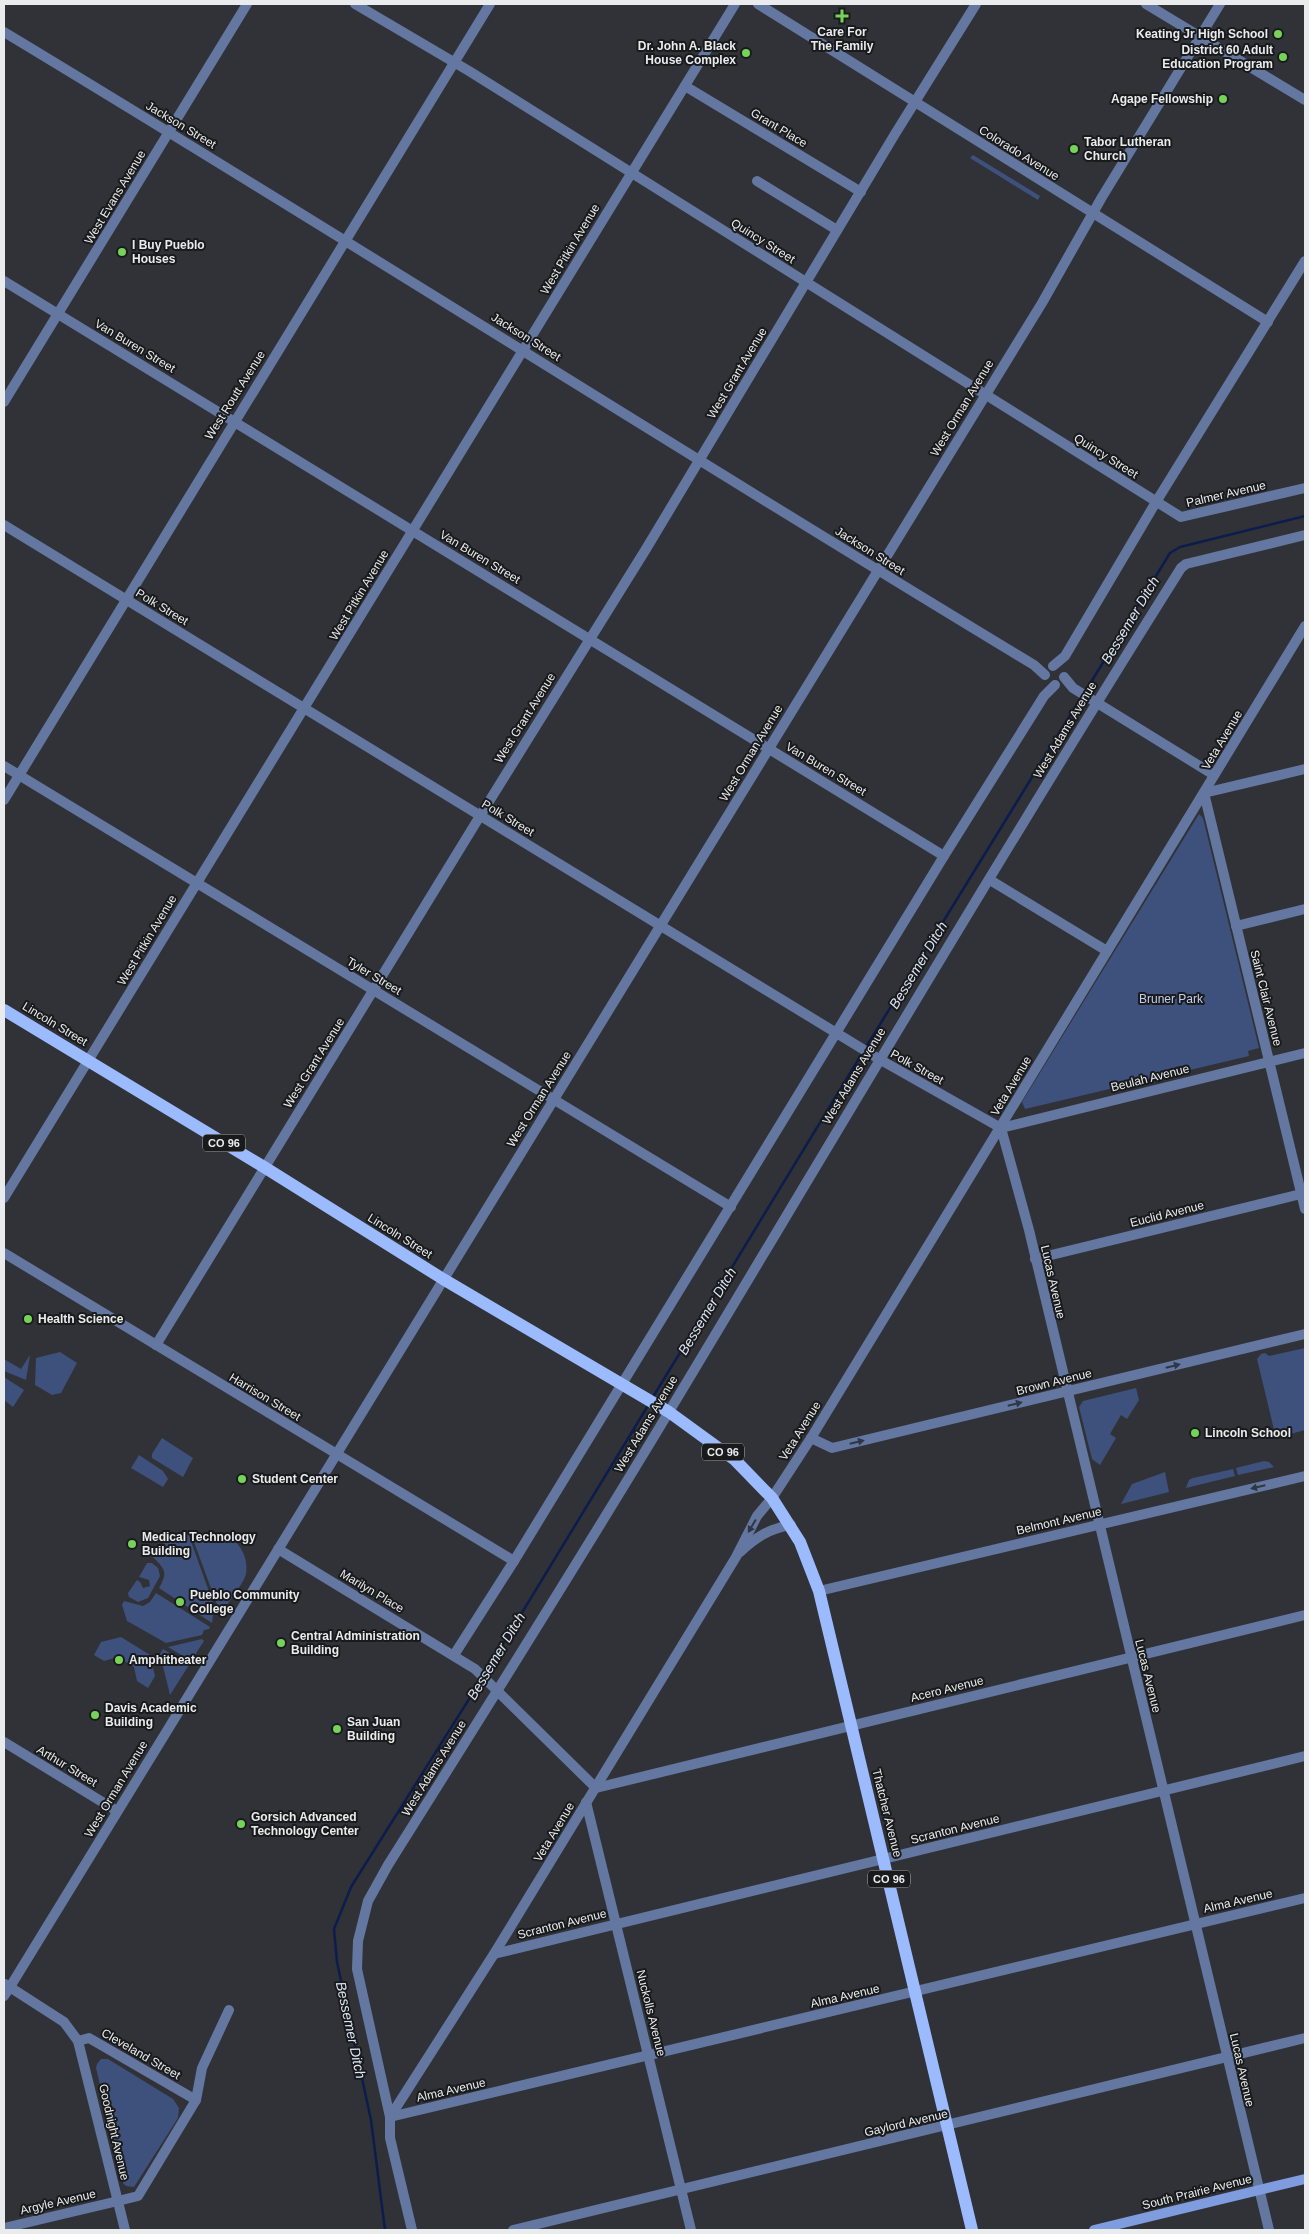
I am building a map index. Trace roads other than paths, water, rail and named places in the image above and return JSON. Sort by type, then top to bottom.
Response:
[{"type":"main road","name":"Lincoln Street","points":[[4,1010],[264,1167],[443,1279],[663,1409],[735,1460],[772,1498]]},
{"type":"main road","name":"Thatcher Avenue","points":[[772,1498],[800,1542],[819,1591],[972,2230]]},
{"type":"main road","name":"South Prairie Avenue","points":[[1094,2230],[1305,2179]]},
{"type":"street","name":"West Evans Avenue","points":[[4,402],[247,4]]},
{"type":"street","name":"Quincy Street","points":[[356,4],[454,62],[1156,502]]},
{"type":"street","name":"West Routt Avenue","points":[[4,800],[490,4]]},
{"type":"street","name":"West Pitkin Avenue","points":[[4,1198],[735,4]]},
{"type":"street","name":"Colorado Avenue","points":[[758,4],[1268,322]]},
{"type":"street","name":"West Grant Avenue","points":[[156,1345],[589,638],[646,549],[914,102],[976,4]]},
{"type":"street","points":[[1146,4],[1305,100]]},
{"type":"street","name":"West Orman Avenue","points":[[4,1996],[7,1985],[117,1812],[1042,303],[1093,213],[1220,4]]},
{"type":"street","name":"Jackson Street","points":[[4,32],[345,240],[877,571],[1093,699],[1214,776]]},
{"type":"street","name":"Grant Place","points":[[685,86],[860,192]]},
{"type":"street","points":[[758,181],[838,230]]},
{"type":"street","points":[[454,1655],[626,1388],[836,1033],[1044,696],[1065,656],[1156,502],[1305,261]]},
{"type":"street","name":"Van Buren Street","points":[[4,281],[944,856]]},
{"type":"street","name":"Palmer Avenue","points":[[1156,502],[1181,517],[1305,488]]},
{"type":"street","name":"Polk Street","points":[[4,525],[836,1033],[1001,1128]]},
{"type":"street","name":"West Adams Avenue","points":[[412,2230],[390,2138],[390,2117],[357,1969],[358,1940],[368,1901],[388,1865],[496,1692],[663,1409],[990,880],[1093,699],[1181,568],[1186,564],[1305,535]]},
{"type":"street","name":"Veta Avenue","points":[[390,2117],[494,1954],[596,1788],[736,1556],[758,1516],[772,1498],[810,1438],[1001,1128],[1106,951],[1305,626]]},
{"type":"street","name":"Tyler Street","points":[[4,766],[732,1207]]},
{"type":"street","points":[[1204,793],[1305,769]]},
{"type":"street","name":"Saint Clair Avenue","points":[[1204,793],[1303,1194],[1305,1209]]},
{"type":"street","points":[[990,880],[1106,951]]},
{"type":"street","points":[[1236,926],[1305,909]]},
{"type":"street","name":"Beulah Avenue","points":[[1001,1128],[1305,1053]]},
{"type":"street","name":"Lucas Avenue","points":[[1001,1128],[1035,1259],[1269,2230]]},
{"type":"street","name":"Euclid Avenue","points":[[1035,1259],[1303,1194]]},
{"type":"street","name":"Harrison Street","points":[[4,1253],[514,1562]]},
{"type":"street","name":"Brown Avenue","points":[[810,1438],[832,1448],[1305,1334]]},
{"type":"street","name":"Belmont Avenue","points":[[819,1591],[1305,1476]]},
{"type":"street","name":"Veta Avenue","points":[[736,1556],[750,1543],[768,1531],[778,1527],[791,1526]]},
{"type":"street","name":"Marilyn Place","points":[[278,1549],[454,1655],[490,1682],[496,1692]]},
{"type":"street","name":"Acero Avenue","points":[[596,1788],[1305,1615]]},
{"type":"street","points":[[496,1692],[596,1788]]},
{"type":"street","name":"Arthur Street","points":[[4,1742],[117,1812]]},
{"type":"street","name":"Scranton Avenue","points":[[494,1954],[1305,1756]]},
{"type":"street","name":"Nuckolls Avenue","points":[[586,1802],[691,2230]]},
{"type":"street","name":"Alma Avenue","points":[[390,2117],[1305,1898]]},
{"type":"street","points":[[7,1985],[60,2018],[78,2041]]},
{"type":"street","points":[[118,2201],[138,2196],[196,2100],[202,2068],[228,2010]]},
{"type":"street","name":"Cleveland Street","points":[[78,2041],[89,2038],[196,2100]]},
{"type":"street","name":"Gaylord Avenue","points":[[513,2230],[1305,2038]]},
{"type":"street","name":"Goodnight Avenue","points":[[78,2041],[125,2230]]},
{"type":"street","name":"Argyle Avenue","points":[[4,2228],[118,2201]]},
{"type":"waterway","name":"Bessemer Ditch","points":[[1085,692],[1170,553],[1180,547],[1305,516]]},
{"type":"waterway","name":"Bessemer Ditch","points":[[866,1047],[1082,696]]},
{"type":"waterway","name":"Bessemer Ditch","points":[[653,1397],[863,1052]]},
{"type":"waterway","name":"Bessemer Ditch","points":[[484,1675],[649,1404]]},
{"type":"waterway","name":"Bessemer Ditch","points":[[385,2230],[371,2120],[337,1962],[334,1929],[351,1887],[481,1680]]},
{"type":"place","name":"Care For The Family","points":[[842,16]]},
{"type":"place","name":"Keating Jr High School","points":[[1278,34]]},
{"type":"place","name":"Dr. John A. Black House Complex","points":[[746,53]]},
{"type":"place","name":"District 60 Adult Education Program","points":[[1283,57]]},
{"type":"place","name":"Agape Fellowship","points":[[1223,99]]},
{"type":"place","name":"Tabor Lutheran Church","points":[[1074,149]]},
{"type":"place","name":"I Buy Pueblo Houses","points":[[122,252]]},
{"type":"place","name":"Health Science","points":[[28,1319]]},
{"type":"place","name":"Lincoln School","points":[[1195,1433]]},
{"type":"place","name":"Student Center","points":[[242,1479]]},
{"type":"place","name":"Medical Technology Building","points":[[132,1544]]},
{"type":"place","name":"Pueblo Community College","points":[[180,1602]]},
{"type":"place","name":"Central Administration Building","points":[[281,1643]]},
{"type":"place","name":"Amphitheater","points":[[119,1660]]},
{"type":"place","name":"Davis Academic Building","points":[[95,1715]]},
{"type":"place","name":"San Juan Building","points":[[337,1729]]},
{"type":"place","name":"Gorsich Advanced Technology Center","points":[[241,1824]]},
{"type":"park label","name":"Bruner Park","points":[[1171,999]]}]
